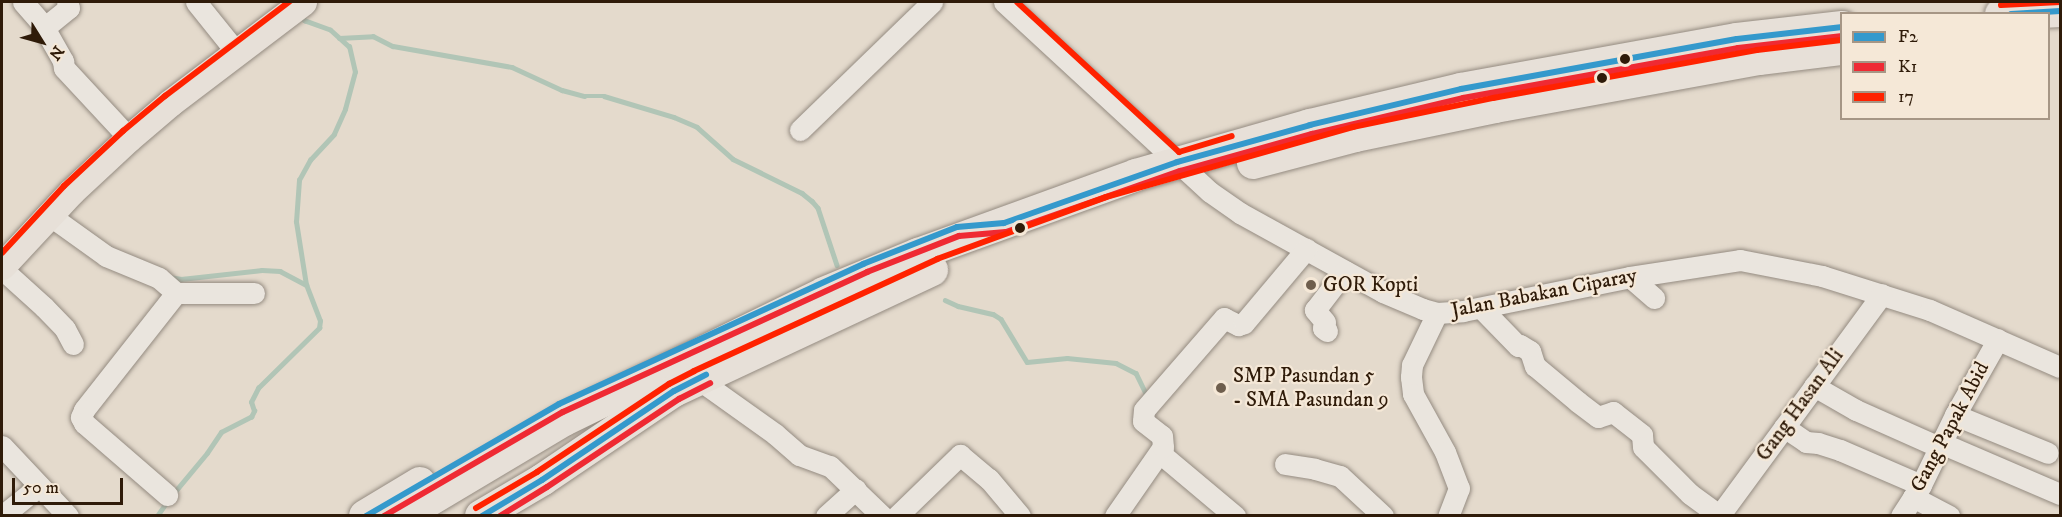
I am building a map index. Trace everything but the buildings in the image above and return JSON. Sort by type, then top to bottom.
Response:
[{"type":"highway","points":[[2041,12],[2061,11]]},
{"type":"highway","points":[[440,516],[544,442],[635,384],[824,293],[918,254],[1004,223],[1186,170],[1311,125],[1461,89],[1737,39],[1840,27]]},
{"type":"highway","points":[[403,516],[544,442],[686,385],[940,267],[1100,208],[1186,170],[1495,107],[1758,59],[1840,49]]},
{"type":"highway","points":[[365,516],[543,412],[743,318],[915,242],[957,227],[1004,223]]},
{"type":"highway","points":[[481,516],[542,480],[686,385]]},
{"type":"main road","points":[[2,267],[49,215],[129,138],[170,103],[296,7]]},
{"type":"street","points":[[23,2],[44,28],[63,61],[64,68],[129,138]]},
{"type":"street","points":[[44,28],[69,8],[67,2]]},
{"type":"street","points":[[196,2],[237,53]]},
{"type":"street","points":[[801,130],[932,2]]},
{"type":"street","name":"Jalan Babakan Ciparay","points":[[1005,2],[1186,170],[1234,209],[1345,271],[1408,303],[1437,313],[1481,308],[1630,277],[1740,260],[1791,268],[1882,294],[1930,310],[2061,366]]},
{"type":"street","points":[[49,215],[106,256],[159,278],[176,293],[254,293]]},
{"type":"street","points":[[1115,516],[1161,453],[1163,438],[1143,421],[1144,410],[1224,318],[1238,326],[1244,323],[1306,249]]},
{"type":"street","points":[[2,267],[65,329],[74,344]]},
{"type":"street","points":[[1327,331],[1323,328],[1325,322],[1315,310],[1345,271]]},
{"type":"street","points":[[1630,277],[1654,298]]},
{"type":"street","points":[[166,495],[81,417],[84,410],[176,293]]},
{"type":"street","name":"Gang Hasan Ali","points":[[1719,515],[1882,294]]},
{"type":"street","points":[[1481,308],[1518,346],[1530,351],[1535,366],[1578,402],[1598,417],[1612,412],[1642,435],[1643,447],[1690,494],[1719,515]]},
{"type":"street","points":[[1437,313],[1412,365],[1411,377],[1413,394],[1445,452],[1459,488],[1448,516]]},
{"type":"street","name":"Gang Papak Abid","points":[[1901,516],[1917,491],[1955,415],[1998,339]]},
{"type":"street","points":[[686,385],[799,455],[830,466],[882,516]]},
{"type":"street","points":[[1814,386],[1856,410],[2061,494]]},
{"type":"street","points":[[1955,415],[2048,453]]},
{"type":"street","points":[[1784,427],[1806,442],[1840,450],[1917,491],[1949,516]]},
{"type":"street","points":[[2,446],[68,516]]},
{"type":"street","points":[[1161,453],[1235,516]]},
{"type":"street","points":[[897,516],[960,455],[989,478],[1020,516]]},
{"type":"street","points":[[1285,465],[1315,469],[1340,476],[1383,516]]},
{"type":"street","points":[[2,516],[39,486]]},
{"type":"street","points":[[826,516],[856,489]]},
{"type":"waterway","points":[[173,494],[221,432],[251,417],[254,411],[251,402],[258,388],[319,328],[320,321],[306,285],[296,222],[299,180],[310,160],[334,134],[345,109],[355,72],[349,47],[330,30],[305,21],[299,16]]},
{"type":"waterway","points":[[339,38],[373,36],[393,46],[512,67],[562,90],[584,96],[604,96],[674,117],[697,127],[733,159],[802,193],[812,201],[818,208],[837,265]]},
{"type":"waterway","points":[[169,277],[181,279],[262,270],[280,271],[306,285]]},
{"type":"waterway","points":[[945,300],[958,306],[993,314],[1001,319],[1027,362],[1067,358],[1116,363],[1136,373],[1147,396]]},
{"type":"waterway","points":[[157,516],[168,500]]},
{"type":"transit line","name":"17","points":[[2,253],[64,186],[123,131],[165,96],[289,2]]},
{"type":"transit line","name":"17","points":[[1017,2],[1179,152],[1232,136]]},
{"type":"transit line","name":"17","points":[[2001,5],[2060,2]]},
{"type":"transit line","name":"F2","points":[[2044,12],[2060,11]]},
{"type":"transit line","name":"F2","points":[[366,516],[559,404],[863,264],[957,227],[1004,223],[1177,162],[1310,125],[1461,89],[1737,39],[1840,27]]},
{"type":"transit line","name":"K1","points":[[384,516],[563,412],[867,272],[959,236],[1006,232],[1180,171],[1312,134],[1463,98],[1738,48],[1840,36]]},
{"type":"transit line","name":"17","points":[[476,508],[537,472],[669,384],[694,371],[937,259],[1106,197],[1353,127],[1493,98],[1757,50],[1840,40]]},
{"type":"transit line","name":"F2","points":[[482,516],[542,480],[674,391],[706,375]]},
{"type":"transit line","name":"K1","points":[[500,516],[679,399],[710,383]]},
{"type":"place","name":"GOR Kopti","points":[[1311,285]]},
{"type":"place","name":"SMP Pasundan 5 - SMA Pasundan 9","points":[[1221,388]]}]
